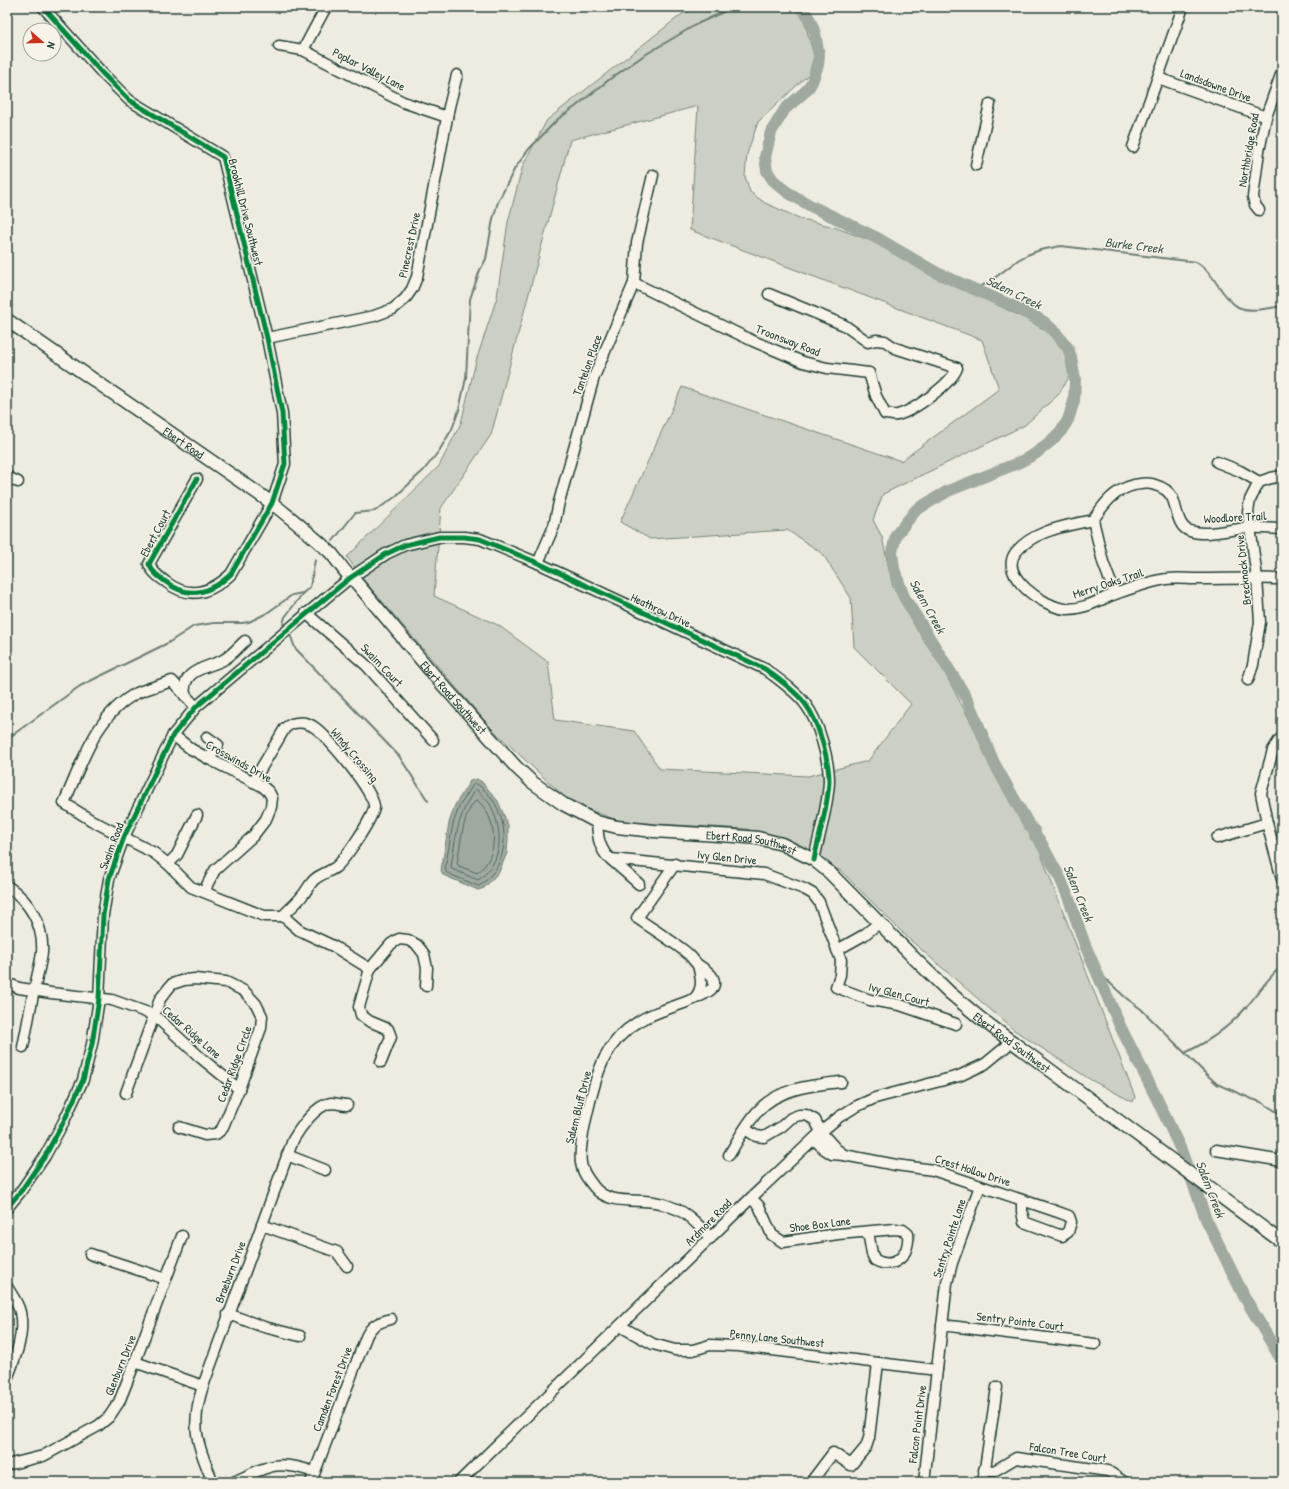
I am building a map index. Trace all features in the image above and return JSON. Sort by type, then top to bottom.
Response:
[{"type":"main road","name":"Ebert Road","points":[[7,320],[272,503],[300,525],[332,554],[350,578]]},
{"type":"main road","name":"Ebert Road Southwest","points":[[350,578],[355,581],[444,687],[516,767],[550,796],[597,822],[617,827],[758,838],[782,844],[814,860],[829,872],[950,993],[980,1018],[1282,1240]]},
{"type":"street","name":"Brookhill Drive Southwest","points":[[43,7],[102,74],[130,100],[223,157],[267,338],[282,413],[285,464],[272,503]]},
{"type":"street","points":[[303,50],[326,7]]},
{"type":"street","points":[[1133,147],[1183,7]]},
{"type":"street","name":"Poplar Valley Lane","points":[[279,46],[303,50],[403,102],[447,117]]},
{"type":"street","name":"Northbridge Road","points":[[1259,210],[1255,205],[1253,197],[1259,151],[1266,117],[1282,72]]},
{"type":"street","name":"Pinecrest Drive","points":[[267,338],[374,316],[393,309],[405,299],[412,289],[417,277],[447,117],[457,75]]},
{"type":"street","name":"Landsdowne Drive","points":[[1158,78],[1266,117]]},
{"type":"street","points":[[976,165],[990,104]]},
{"type":"street","name":"Tantelon Place","points":[[538,564],[554,526],[559,502],[594,377],[634,283],[637,243],[653,175]]},
{"type":"street","name":"Troonsway Road","points":[[634,283],[753,341],[803,362],[827,368],[869,373],[876,396],[885,414],[896,415],[924,402],[954,375],[957,368],[895,348],[885,341],[876,340],[868,342],[844,325],[769,294]]},
{"type":"street","points":[[1217,462],[1240,471],[1259,482],[1282,476]]},
{"type":"street","points":[[7,477],[18,482]]},
{"type":"street","name":"Ebert Court","points":[[197,479],[149,564],[158,576],[179,590],[189,593],[204,592],[222,582],[240,559],[272,503]]},
{"type":"street","name":"Brecknock Drive","points":[[1248,680],[1253,665],[1260,622],[1258,578],[1248,512],[1250,500],[1259,482]]},
{"type":"street","name":"Woodlore Trail","points":[[1093,520],[1104,505],[1120,490],[1145,483],[1160,487],[1168,492],[1172,497],[1177,515],[1184,527],[1189,531],[1206,532],[1251,528],[1282,529]]},
{"type":"street","points":[[1093,520],[1102,562],[1115,594]]},
{"type":"street","name":"Merry Oaks Trail","points":[[1093,520],[1056,529],[1036,536],[1016,552],[1012,558],[1012,564],[1014,573],[1023,587],[1043,602],[1058,608],[1067,609],[1086,606],[1115,594],[1162,579],[1282,579]]},
{"type":"street","name":"Heathrow Drive","points":[[328,596],[350,578],[386,554],[405,545],[439,537],[464,537],[480,539],[538,564],[765,669],[788,687],[806,705],[818,729],[825,756],[829,781],[814,860]]},
{"type":"street","name":"Swaim Road","points":[[7,1208],[46,1156],[83,1080],[92,1044],[99,999],[100,958],[104,908],[109,879],[124,837],[173,734],[196,707],[328,596]]},
{"type":"street","name":"Swaim Court","points":[[306,614],[366,665],[433,740]]},
{"type":"street","points":[[185,696],[184,690],[189,676],[198,669],[224,659],[245,641]]},
{"type":"street","points":[[196,707],[172,680],[137,693],[118,706],[95,734],[64,803],[91,820],[154,853],[168,864],[191,887],[264,916],[283,916],[299,930],[333,946],[370,969]]},
{"type":"street","name":"Windy Crossing","points":[[253,782],[285,728],[300,722],[315,727],[334,748],[368,790],[374,804],[372,813],[364,827],[339,864],[315,879],[302,896],[283,916]]},
{"type":"street","name":"Crosswinds Drive","points":[[173,734],[191,749],[269,792],[272,798],[270,810],[259,829],[215,870],[207,884],[206,892]]},
{"type":"street","points":[[207,737],[218,745],[209,759]]},
{"type":"street","points":[[1282,738],[1273,750],[1261,793],[1267,823],[1282,879]]},
{"type":"street","points":[[168,864],[177,854],[198,814]]},
{"type":"street","points":[[597,822],[599,843],[602,849],[611,859],[640,884]]},
{"type":"street","points":[[1217,838],[1267,823]]},
{"type":"street","name":"Ivy Glen Drive","points":[[611,859],[675,864],[764,874],[804,889],[813,894],[819,902],[841,960],[840,975],[836,988]]},
{"type":"street","name":"Salem Bluff Drive","points":[[675,864],[637,918],[688,954],[698,965],[702,983],[701,988],[695,998],[648,1015],[634,1024],[612,1045],[604,1058],[592,1094],[580,1153],[581,1165],[585,1176],[595,1189],[608,1196],[624,1201],[660,1203],[676,1208],[687,1215],[711,1238]]},
{"type":"street","points":[[7,886],[24,900],[39,926],[42,941],[42,953],[23,1047]]},
{"type":"street","points":[[838,950],[864,935],[879,923]]},
{"type":"street","points":[[381,1062],[391,1037],[388,1029],[369,1021],[360,1015],[359,1007],[370,969],[391,944],[399,939],[408,940],[417,945],[424,954],[427,968],[426,986]]},
{"type":"street","name":"Cedar Ridge Circle","points":[[126,1093],[160,999],[172,984],[184,980],[206,980],[226,982],[244,991],[256,1004],[262,1016],[261,1028],[239,1089],[222,1129],[216,1134],[205,1135],[179,1127]]},
{"type":"street","name":"Cedar Ridge Lane","points":[[7,983],[19,988],[112,1000],[154,1014],[201,1058],[239,1089]]},
{"type":"street","name":"Ivy Glen Court","points":[[836,988],[870,1000],[900,1005],[956,1024]]},
{"type":"street","name":"Ardmore Road","points":[[459,1482],[751,1198],[818,1136],[850,1110],[875,1098],[959,1076],[985,1064],[1013,1041]]},
{"type":"street","points":[[729,1155],[758,1110],[770,1100],[800,1088],[819,1084],[841,1082]]},
{"type":"street","name":"Braeburn Drive","points":[[213,1482],[203,1460],[196,1438],[196,1415],[198,1400],[228,1314],[293,1140],[301,1126],[316,1111],[331,1103],[347,1105]]},
{"type":"street","name":"Crest Hollow Drive","points":[[745,1129],[756,1136],[764,1137],[781,1127],[791,1118],[799,1115],[806,1115],[815,1120],[818,1136],[844,1155],[896,1165],[933,1170],[980,1186],[1022,1200],[1069,1216],[1070,1222],[1068,1232],[1062,1236],[1024,1222],[1022,1200]]},
{"type":"street","points":[[1216,1150],[1282,1161]]},
{"type":"street","points":[[288,1156],[325,1170]]},
{"type":"street","name":"Sentry Pointe Lane","points":[[937,1370],[947,1283],[952,1263],[980,1186]]},
{"type":"street","name":"Shoe Box Lane","points":[[751,1198],[759,1206],[772,1235],[783,1242],[838,1234],[868,1232]]},
{"type":"street","points":[[262,1225],[337,1252],[347,1266]]},
{"type":"street","name":"Glenburn Drive","points":[[7,1464],[43,1456],[98,1426],[109,1417],[119,1402],[182,1236]]},
{"type":"street","points":[[90,1254],[166,1278]]},
{"type":"street","points":[[7,1287],[20,1312],[21,1328],[17,1353],[7,1379]]},
{"type":"street","points":[[228,1314],[264,1327],[300,1336]]},
{"type":"street","name":"Camden Forest Drive","points":[[310,1482],[369,1330],[380,1321],[391,1319]]},
{"type":"street","name":"Sentry Pointe Court","points":[[942,1325],[1095,1344]]},
{"type":"street","name":"Penny Lane Southwest","points":[[620,1326],[652,1344],[675,1350],[693,1350],[710,1345],[738,1346],[937,1370]]},
{"type":"street","points":[[135,1362],[203,1386]]},
{"type":"street","points":[[811,1482],[833,1453],[851,1465],[866,1446],[869,1438],[878,1363]]},
{"type":"street","name":"Falcon Point Drive","points":[[924,1482],[937,1370]]},
{"type":"street","points":[[983,1482],[997,1387]]},
{"type":"street","name":"Falcon Tree Court","points":[[984,1470],[994,1471],[1016,1458],[1108,1471],[1124,1482]]},
{"type":"street","points":[[234,1482],[268,1466],[283,1464],[314,1472]]},
{"type":"shaded area","points":[[701,7],[794,7],[804,20],[814,56],[809,74],[758,122],[747,154],[745,176],[750,192],[765,203],[799,218],[834,227],[874,242],[930,272],[1028,320],[1053,335],[1066,353],[1069,377],[1059,394],[1025,425],[883,494],[873,520],[882,537],[893,587],[917,630],[940,664],[1040,852],[1135,1097],[1133,1102],[1091,1080],[1014,1030],[909,939],[841,871],[747,829],[622,822],[571,803],[491,728],[362,578],[347,557],[439,466],[461,423],[476,361],[497,297],[508,222],[523,165],[547,120],[682,14]],"holes":[[[698,106],[690,230],[982,340],[999,389],[901,461],[682,387],[620,522],[650,539],[787,530],[822,553],[851,598],[854,647],[911,704],[868,761],[808,776],[660,769],[634,731],[555,720],[548,662],[498,625],[434,596],[441,508],[491,435],[570,140]]]},
{"type":"water","points":[[477,779],[482,782],[498,801],[508,825],[507,853],[499,872],[484,888],[478,890],[443,875],[441,870],[449,823],[455,805],[470,781]]},
{"type":"waterway","points":[[333,541],[355,513],[375,511],[395,497],[424,470],[439,451],[452,429],[459,410],[466,378],[470,299],[480,270],[486,259],[493,219],[498,202],[515,168],[529,149],[558,119],[643,56],[697,24],[734,7]]},
{"type":"waterway","name":"Salem Creek","points":[[801,7],[810,20],[815,33],[819,56],[818,65],[812,82],[807,90],[785,109],[771,132],[765,157],[767,171],[773,180],[787,192],[811,206],[877,238],[937,273],[1031,314],[1044,322],[1055,332],[1068,348],[1075,380],[1074,401],[1068,420],[1061,431],[1035,454],[1018,463],[948,491],[916,510],[896,535],[892,552],[894,569],[904,597],[966,697],[994,763],[1029,825],[1035,832],[1035,836],[1039,839],[1060,878],[1085,945],[1121,1028],[1181,1150],[1206,1219],[1245,1298],[1282,1361]]},
{"type":"waterway","name":"Burke Creek","points":[[974,289],[988,283],[1027,255],[1040,250],[1061,246],[1196,262],[1205,268],[1227,297],[1238,307],[1254,310],[1282,306]]},
{"type":"waterway","points":[[283,624],[285,617],[303,593],[310,587],[315,560]]},
{"type":"waterway","points":[[7,739],[80,686],[168,643],[194,626],[214,623],[249,622],[267,613],[292,595],[303,593]]},
{"type":"waterway","points":[[291,637],[295,648],[399,756],[428,801]]},
{"type":"waterway","points":[[1185,1053],[1212,1038],[1228,1026],[1282,966]]},
{"type":"waterway","points":[[1096,970],[1126,998],[1141,1009],[1217,1084],[1261,1102],[1282,1115]]},
{"type":"cycle path","points":[[43,7],[103,74],[129,100],[223,157],[267,338],[282,413],[285,464],[272,503],[231,574],[216,586],[208,590],[191,592],[175,588],[158,576],[149,564],[197,479]]},
{"type":"cycle path","points":[[7,1208],[21,1191],[45,1156],[64,1121],[83,1080],[92,1044],[99,999],[103,915],[109,879],[124,837],[173,735],[196,707],[328,596],[350,578],[386,554],[405,545],[439,537],[464,537],[480,539],[538,563],[765,669],[797,695],[806,705],[815,721],[822,742],[829,773],[829,781],[827,801],[814,860]]}]
